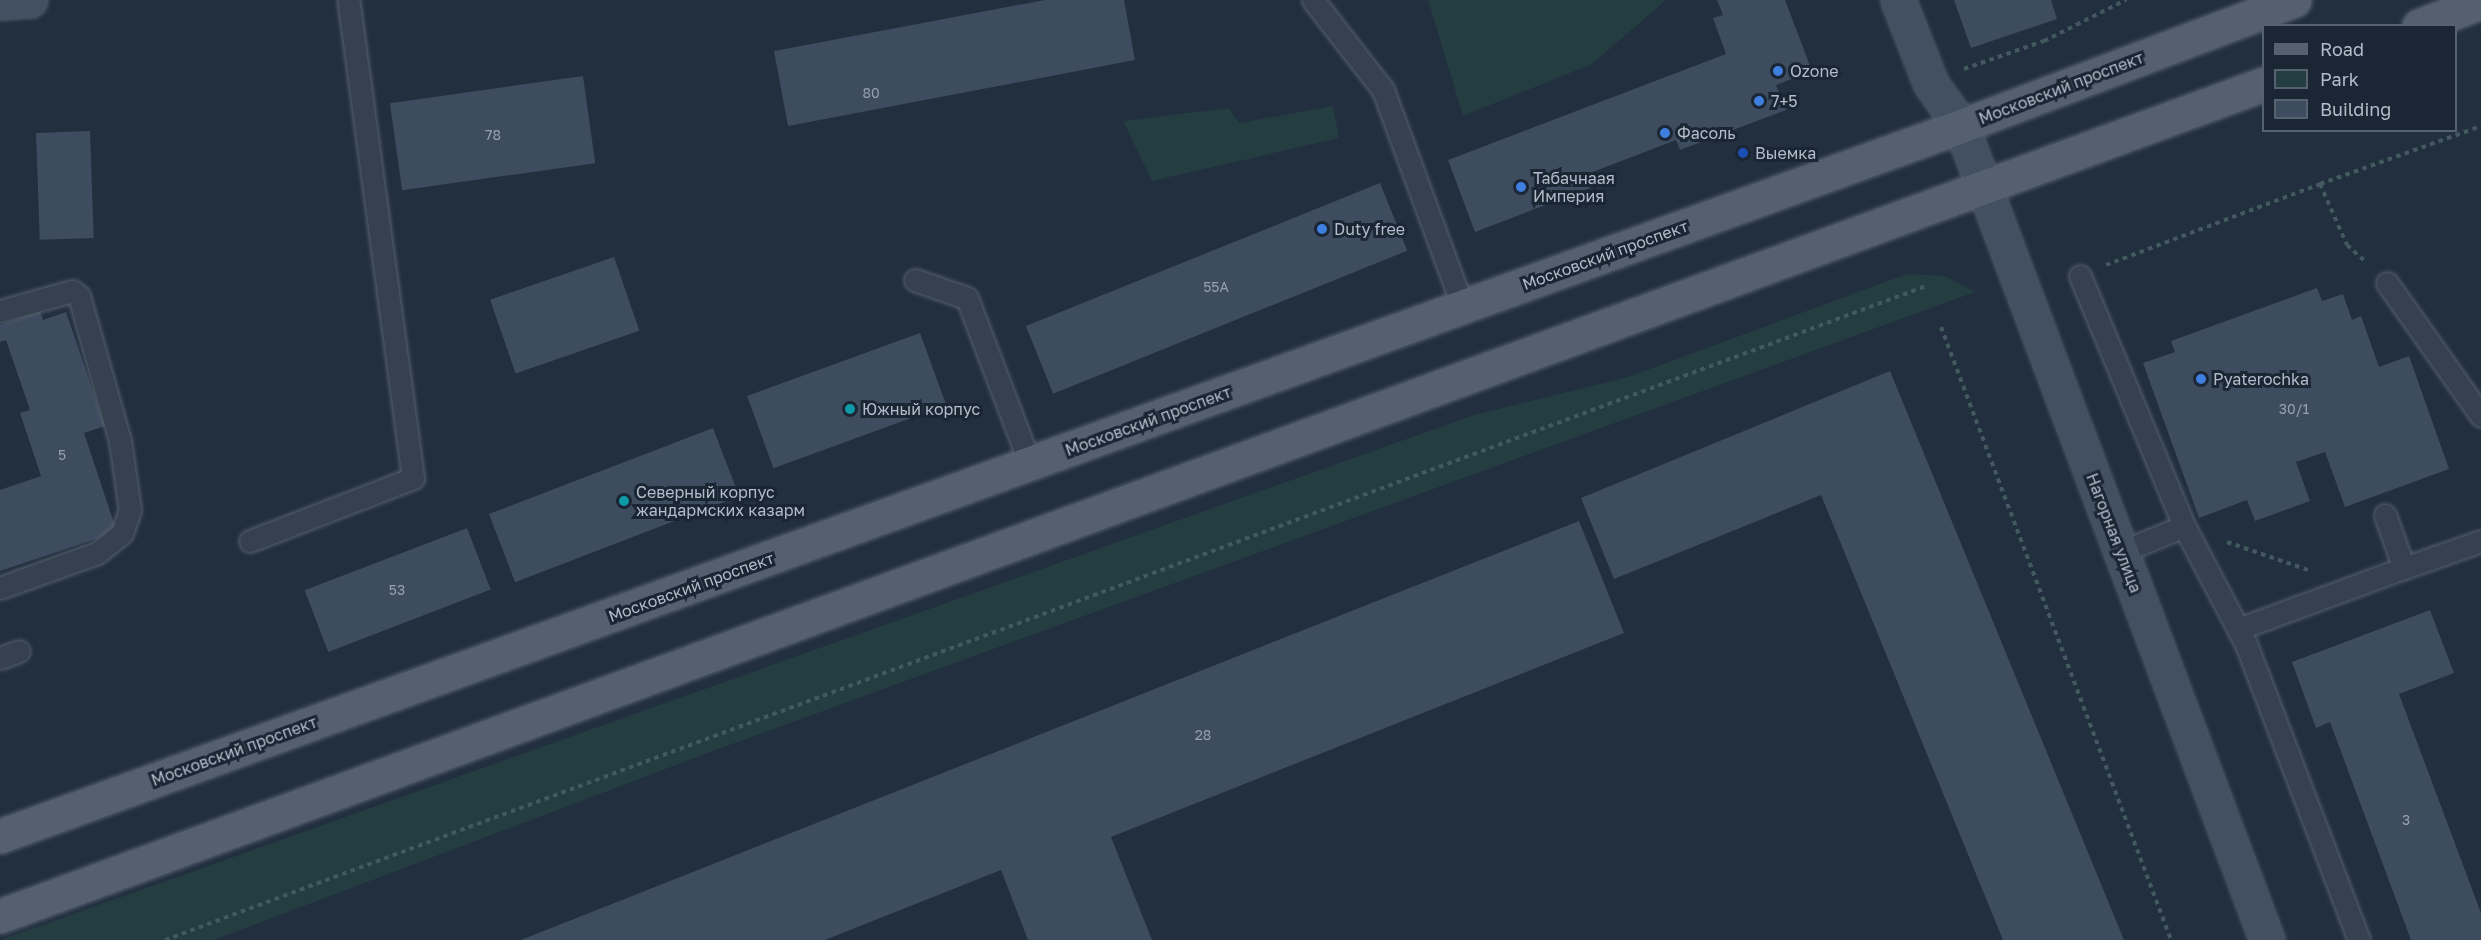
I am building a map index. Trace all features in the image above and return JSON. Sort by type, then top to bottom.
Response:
[{"type":"main road","points":[[0,2],[30,0]]},
{"type":"main road","name":"Нагорная улица","points":[[1898,0],[1930,84],[1961,126],[2267,940]]},
{"type":"main road","name":"Московский проспект","points":[[0,836],[1961,126],[2294,0]]},
{"type":"main road","points":[[2424,24],[2481,2]]},
{"type":"main road","points":[[0,916],[2262,85]]},
{"type":"lane","points":[[250,541],[413,478],[348,0]]},
{"type":"lane","points":[[1313,0],[1383,90],[1463,307]]},
{"type":"lane","points":[[2080,276],[2184,526],[2238,629],[2359,940]]},
{"type":"lane","points":[[915,280],[967,298],[1030,464]]},
{"type":"lane","points":[[2387,283],[2481,416]]},
{"type":"lane","points":[[0,311],[72,291],[80,296],[120,441],[130,510],[122,533],[97,553],[0,588]]},
{"type":"lane","points":[[2385,515],[2404,568]]},
{"type":"lane","points":[[2121,552],[2184,526]]},
{"type":"lane","points":[[2238,629],[2481,541]]},
{"type":"path","points":[[1958,71],[2044,41],[2126,0]]},
{"type":"path","points":[[2102,266],[2481,126]]},
{"type":"path","points":[[2320,184],[2347,245],[2387,283]]},
{"type":"path","points":[[165,940],[1926,286]]},
{"type":"path","points":[[1941,327],[2171,940]]},
{"type":"path","points":[[2184,526],[2354,587]]},
{"type":"green space","points":[[1428,0],[1666,0],[1592,64],[1463,116]]},
{"type":"green space","points":[[1333,106],[1339,138],[1152,181],[1123,121],[1228,108],[1239,123]]},
{"type":"green space","points":[[1907,274],[1945,276],[1975,292],[713,751],[214,940],[0,940],[1474,415],[1628,377]]},
{"type":"building","points":[[1045,0],[1124,0],[1135,60],[788,126],[774,51]]},
{"type":"building","points":[[1717,0],[1785,0],[1812,71],[1776,85],[1786,110],[1680,150],[1676,140],[1585,175],[1590,188],[1475,232],[1448,160],[1726,54],[1713,18],[1723,15]]},
{"type":"building","points":[[1954,0],[2051,0],[2057,19],[1971,48]]},
{"type":"building","points":[[583,76],[595,163],[402,190],[390,103]]},
{"type":"building","points":[[90,131],[94,238],[40,240],[36,133]]},
{"type":"building","points":[[1380,183],[1407,251],[1053,394],[1026,326]]},
{"type":"building","points":[[614,257],[639,331],[516,373],[490,300]]},
{"type":"building","points":[[2317,288],[2322,301],[2343,294],[2352,320],[2361,316],[2379,367],[2409,356],[2449,469],[2345,507],[2325,452],[2296,462],[2310,501],[2255,521],[2247,500],[2199,518],[2143,363],[2175,352],[2171,341]]},
{"type":"building","points":[[40,311],[43,320],[66,312],[105,426],[84,433],[117,532],[0,571],[0,490],[41,476],[20,413],[30,410],[6,340],[0,342],[0,325]]},
{"type":"building","points":[[920,333],[946,405],[773,468],[747,396]]},
{"type":"building","points":[[1890,371],[2124,940],[2003,940],[1821,495],[1614,579],[1581,498]]},
{"type":"building","points":[[713,428],[739,496],[515,582],[489,514]]},
{"type":"building","points":[[1579,521],[1624,633],[1111,837],[1152,940],[1028,940],[1001,870],[825,940],[521,940]]},
{"type":"building","points":[[467,528],[491,590],[328,652],[305,590]]},
{"type":"building","points":[[2430,610],[2454,673],[2399,694],[2481,913],[2481,940],[2411,940],[2330,722],[2316,728],[2292,662]]},
{"type":"place","name":"Ozone","points":[[1778,71]]},
{"type":"place","name":"7+5","points":[[1759,101]]},
{"type":"place","name":"Фасоль","points":[[1665,133]]},
{"type":"place","name":"Выемка","points":[[1743,153]]},
{"type":"place","name":"Табачнаая Империя","points":[[1521,187]]},
{"type":"place","name":"Duty free","points":[[1322,229]]},
{"type":"place","name":"Pyaterochka","points":[[2201,379]]},
{"type":"place","name":"Южный корпус","points":[[850,409]]},
{"type":"place","name":"Северный корпус жандармских казарм","points":[[624,501]]}]
